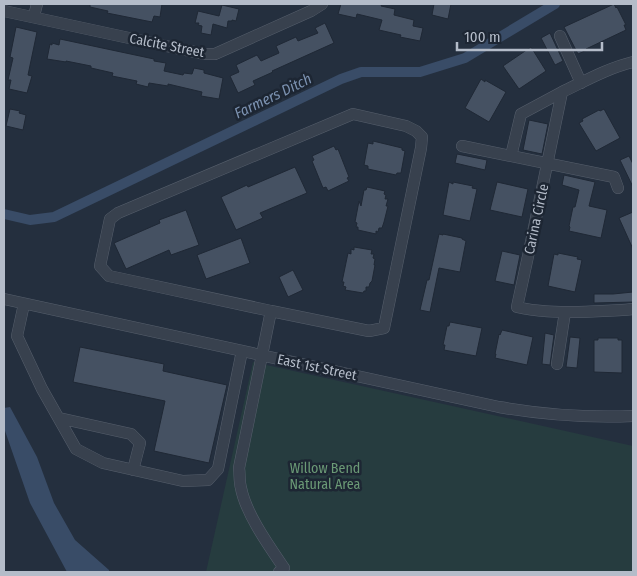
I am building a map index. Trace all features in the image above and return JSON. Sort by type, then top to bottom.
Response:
[{"type":"street","points":[[34,16],[37,4]]},
{"type":"street","name":"Calcite Street","points":[[4,10],[180,49],[215,54],[311,11],[322,4]]},
{"type":"street","points":[[560,36],[581,83]]},
{"type":"street","points":[[511,156],[521,114],[581,83],[633,62]]},
{"type":"street","name":"Carina Circle","points":[[562,92],[516,307],[532,311],[564,312],[633,309]]},
{"type":"street","points":[[353,114],[406,126],[416,131],[422,137],[421,148],[384,328],[369,331],[271,310],[109,276],[100,266],[110,219],[353,114]]},
{"type":"street","points":[[462,146],[614,177],[618,188]]},
{"type":"street","name":"East 1st Street","points":[[4,299],[499,407],[532,413],[566,416],[633,416]]},
{"type":"street","points":[[24,304],[17,336],[42,389],[76,449],[103,463],[183,481],[208,480],[218,470],[242,351]]},
{"type":"street","points":[[271,310],[239,468],[241,488],[249,511],[265,541],[284,568],[279,572]]},
{"type":"street","points":[[557,364],[564,312]]},
{"type":"street","points":[[59,418],[131,434],[140,443],[133,470]]},
{"type":"green space","name":"Willow Bend Natural Area","points":[[253,362],[633,446],[633,572],[206,572]]},
{"type":"water","points":[[10,407],[37,457],[54,503],[75,540],[109,572],[67,572],[30,503],[4,428],[4,408]]},
{"type":"building","points":[[90,4],[162,4],[160,17],[154,16],[152,22],[107,13],[108,11],[90,7]]},
{"type":"building","points":[[341,4],[382,4],[381,6],[395,9],[394,15],[414,20],[413,26],[423,28],[420,41],[379,30],[382,20],[357,14],[356,18],[338,14]]},
{"type":"building","points":[[434,4],[451,4],[448,19],[432,15]]},
{"type":"building","points":[[614,4],[626,25],[624,25],[626,30],[578,54],[564,27]]},
{"type":"building","points":[[222,5],[239,9],[236,21],[228,21],[227,28],[213,24],[211,35],[201,33],[202,26],[198,25],[199,23],[195,23],[198,11],[219,16]]},
{"type":"building","points":[[325,23],[334,43],[272,71],[253,81],[255,85],[238,93],[230,76],[239,72],[236,65],[257,55],[261,61],[279,53],[276,46],[296,37],[298,41],[318,33],[315,28]]},
{"type":"building","points":[[16,27],[37,32],[28,75],[32,76],[27,93],[9,89],[11,80],[8,80],[13,58],[10,57]]},
{"type":"building","points":[[550,33],[563,61],[555,65],[541,38]]},
{"type":"building","points":[[60,39],[154,59],[154,61],[166,63],[164,71],[183,75],[184,73],[192,74],[194,68],[204,70],[204,73],[223,78],[219,99],[201,96],[202,92],[168,84],[168,86],[149,83],[148,87],[136,84],[137,81],[112,76],[113,73],[91,68],[91,66],[47,59],[50,44],[59,45]]},
{"type":"building","points":[[531,47],[546,71],[519,89],[503,66]]},
{"type":"building","points":[[481,79],[506,92],[489,122],[465,108]]},
{"type":"building","points":[[10,109],[20,111],[19,113],[26,115],[23,130],[6,126]]},
{"type":"building","points":[[604,109],[620,138],[596,151],[579,123],[583,121],[582,119]]},
{"type":"building","points":[[529,120],[548,124],[542,154],[523,150]]},
{"type":"building","points":[[373,141],[402,148],[405,151],[401,173],[396,175],[368,169],[368,166],[364,165],[368,143],[373,144]]},
{"type":"building","points":[[334,146],[336,150],[338,149],[349,181],[328,191],[326,187],[323,188],[312,161],[314,160],[312,156]]},
{"type":"building","points":[[457,154],[487,160],[485,170],[455,163]]},
{"type":"building","points":[[629,156],[633,164],[633,187],[620,160]]},
{"type":"building","points":[[295,167],[307,193],[260,213],[263,218],[236,230],[221,197]]},
{"type":"building","points":[[564,175],[595,182],[589,206],[607,210],[601,238],[569,231],[573,207],[575,207],[579,190],[562,185]]},
{"type":"building","points":[[449,182],[473,186],[472,188],[477,189],[470,221],[443,215]]},
{"type":"building","points":[[497,182],[528,189],[522,217],[490,210]]},
{"type":"building","points":[[367,187],[385,191],[385,199],[388,199],[382,228],[379,228],[378,232],[376,231],[376,234],[358,230],[358,227],[356,227],[357,223],[355,222],[359,201],[361,206],[364,190]]},
{"type":"building","points":[[186,210],[199,245],[171,255],[169,250],[126,269],[114,243],[160,223],[159,220]]},
{"type":"building","points":[[633,212],[633,249],[619,218]]},
{"type":"building","points":[[439,234],[462,238],[466,241],[460,272],[439,268],[430,312],[420,310]]},
{"type":"building","points":[[241,238],[250,263],[206,279],[197,255]]},
{"type":"building","points":[[354,247],[372,250],[371,254],[374,254],[373,258],[375,259],[372,281],[363,293],[345,290],[346,287],[343,286],[344,282],[342,282],[348,253],[351,254],[351,249],[354,250]]},
{"type":"building","points":[[502,251],[520,255],[514,285],[495,281]]},
{"type":"building","points":[[558,253],[578,257],[577,259],[582,260],[575,292],[548,286],[554,254],[558,255]]},
{"type":"building","points":[[293,270],[303,290],[288,297],[279,277]]},
{"type":"building","points":[[633,292],[633,302],[594,303],[594,294]]},
{"type":"building","points":[[450,322],[482,328],[476,356],[444,350],[445,345],[443,345],[447,326],[449,326]]},
{"type":"building","points":[[502,330],[533,337],[527,365],[495,358],[499,334]]},
{"type":"building","points":[[545,333],[554,335],[550,365],[542,364]]},
{"type":"building","points":[[570,337],[580,338],[577,368],[566,367]]},
{"type":"building","points":[[598,338],[618,338],[618,340],[622,340],[622,373],[594,372],[594,340],[598,340]]},
{"type":"building","points":[[80,347],[164,364],[163,371],[227,385],[209,463],[154,451],[165,401],[73,382]]},
{"type":"waterway","name":"Farmers Ditch","points":[[4,214],[30,220],[54,217],[341,79],[361,72],[420,72],[465,58],[555,4]]}]
